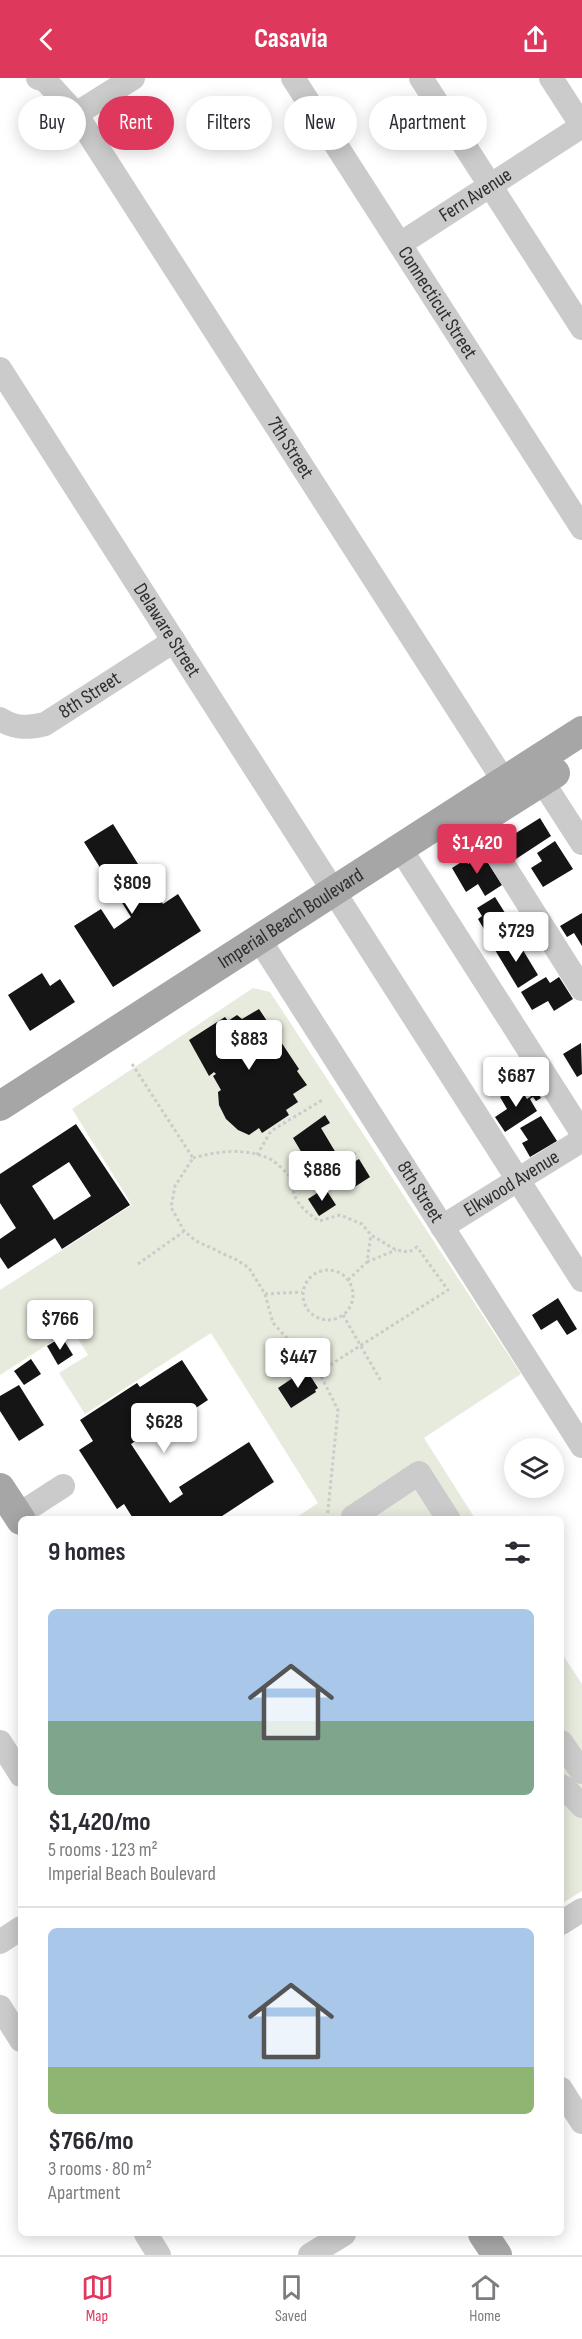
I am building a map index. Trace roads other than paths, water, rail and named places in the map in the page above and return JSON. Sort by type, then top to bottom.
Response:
[{"type":"main road","name":"Imperial Beach Boulevard","points":[[405,857],[477,823],[537,773],[582,731]]},
{"type":"main road","name":"Imperial Beach Boulevard","points":[[0,1128],[264,948],[405,857],[504,781],[537,773],[582,755]]},
{"type":"main road","name":"Imperial Beach Boulevard","points":[[0,1106],[264,948]]},
{"type":"main road","points":[[0,1488],[19,1516]]},
{"type":"main road","points":[[484,2236],[496,2255]]},
{"type":"street","name":"7th Street","points":[[38,78],[45,80],[60,96]]},
{"type":"street","points":[[86,108],[133,78]]},
{"type":"street","name":"Connecticut Street","points":[[293,78],[582,528]]},
{"type":"street","points":[[421,78],[582,328]]},
{"type":"street","points":[[551,78],[582,126]]},
{"type":"street","name":"Fern Avenue","points":[[400,244],[582,126]]},
{"type":"street","name":"7th Street","points":[[86,130],[504,781]]},
{"type":"street","name":"Delaware Street","points":[[0,369],[582,1280]]},
{"type":"street","name":"8th Street","points":[[0,719],[18,727],[45,724],[174,641]]},
{"type":"street","points":[[537,773],[582,843]]},
{"type":"street","points":[[477,823],[582,989]]},
{"type":"street","points":[[405,857],[582,1133]]},
{"type":"street","name":"8th Street","points":[[264,948],[582,1446]]},
{"type":"street","name":"Elkwood Avenue","points":[[442,1227],[582,1140]]},
{"type":"street","points":[[354,1516],[419,1473],[446,1516]]},
{"type":"street","points":[[21,1516],[63,1486]]},
{"type":"street","points":[[0,1742],[18,1769]]},
{"type":"street","points":[[564,1746],[582,1772]]},
{"type":"street","points":[[564,1788],[582,1806]]},
{"type":"street","points":[[564,1921],[582,1910]]},
{"type":"street","points":[[0,1942],[18,1930]]},
{"type":"street","points":[[0,2007],[18,2035]]},
{"type":"street","points":[[567,2088],[582,2122]]},
{"type":"street","points":[[147,2236],[159,2255]]}]
